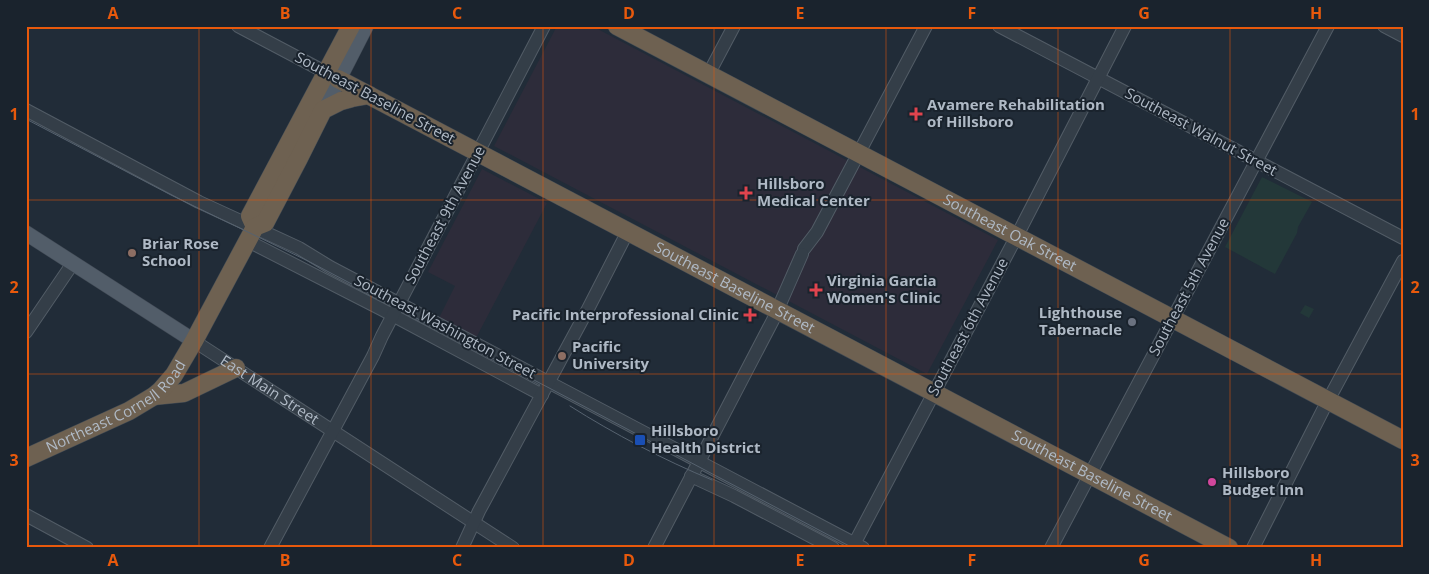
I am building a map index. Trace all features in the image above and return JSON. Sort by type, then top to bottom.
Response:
[{"type":"highway","points":[[251,234],[250,216],[332,76],[351,26]]},
{"type":"highway","name":"Southeast Oak Street","points":[[617,26],[1403,440]]},
{"type":"highway","name":"Southeast Baseline Street","points":[[332,76],[1229,548]]},
{"type":"highway","points":[[251,234],[265,223],[323,110],[341,101],[369,95]]},
{"type":"highway","name":"Northeast Cornell Road","points":[[26,458],[129,411],[154,396],[174,374],[194,341],[251,234]]},
{"type":"highway","points":[[154,396],[184,393],[236,368]]},
{"type":"main road","points":[[323,110],[332,76],[366,26]]},
{"type":"main road","name":"East Main Street","points":[[26,233],[194,341]]},
{"type":"street","name":"Southeast Baseline Street","points":[[238,26],[332,76]]},
{"type":"street","name":"Southeast 9th Avenue","points":[[270,548],[373,356],[544,26]]},
{"type":"street","points":[[708,75],[734,26]]},
{"type":"street","points":[[654,548],[777,310],[803,252],[817,232],[926,26]]},
{"type":"street","name":"Southeast Walnut Street","points":[[999,26],[1403,238]]},
{"type":"street","name":"Southeast 6th Avenue","points":[[856,546],[1125,26]]},
{"type":"street","name":"Southeast 5th Avenue","points":[[1051,548],[1328,26]]},
{"type":"street","points":[[1384,26],[1403,36]]},
{"type":"street","name":"Southeast Washington Street","points":[[26,110],[198,202],[393,316],[542,395]]},
{"type":"street","points":[[462,548],[479,510],[592,303],[628,232]]},
{"type":"street","name":"Southeast Washington Street","points":[[251,234],[299,248],[399,304],[699,461],[856,546]]},
{"type":"street","points":[[1253,548],[1328,401],[1403,261]]},
{"type":"street","points":[[26,332],[73,263]]},
{"type":"street","name":"East Main Street","points":[[194,341],[514,548]]},
{"type":"street","points":[[691,476],[734,496],[833,548]]},
{"type":"street","points":[[26,516],[87,548]]},
{"type":"shaded area","name":"Hillsboro Medical Center","points":[[557,26],[592,26],[998,240],[927,374],[494,146]]},
{"type":"shaded area","points":[[482,169],[547,203],[476,338],[439,318],[455,286],[428,272]]},
{"type":"green space","points":[[1262,177],[1312,202],[1275,274],[1225,247]]},
{"type":"green space","points":[[1305,305],[1314,309],[1309,318],[1300,313]]},
{"type":"tram line","points":[[26,119],[171,195],[308,261],[853,548]]},
{"type":"tram line","points":[[570,406],[640,446],[712,480]]},
{"type":"place","name":"Avamere Rehabilitation of Hillsboro","points":[[916,114]]},
{"type":"place","name":"Hillsboro Medical Center","points":[[746,193]]},
{"type":"place","name":"Briar Rose School","points":[[132,253]]},
{"type":"place","name":"Virginia Garcia Women's Clinic","points":[[816,290]]},
{"type":"place","name":"Pacific Interprofessional Clinic","points":[[750,315]]},
{"type":"place","name":"Lighthouse Tabernacle","points":[[1132,322]]},
{"type":"place","name":"Pacific University","points":[[562,356]]},
{"type":"place","name":"Hillsboro Health District","points":[[640,440]]},
{"type":"place","name":"Hillsboro Budget Inn","points":[[1212,482]]}]
